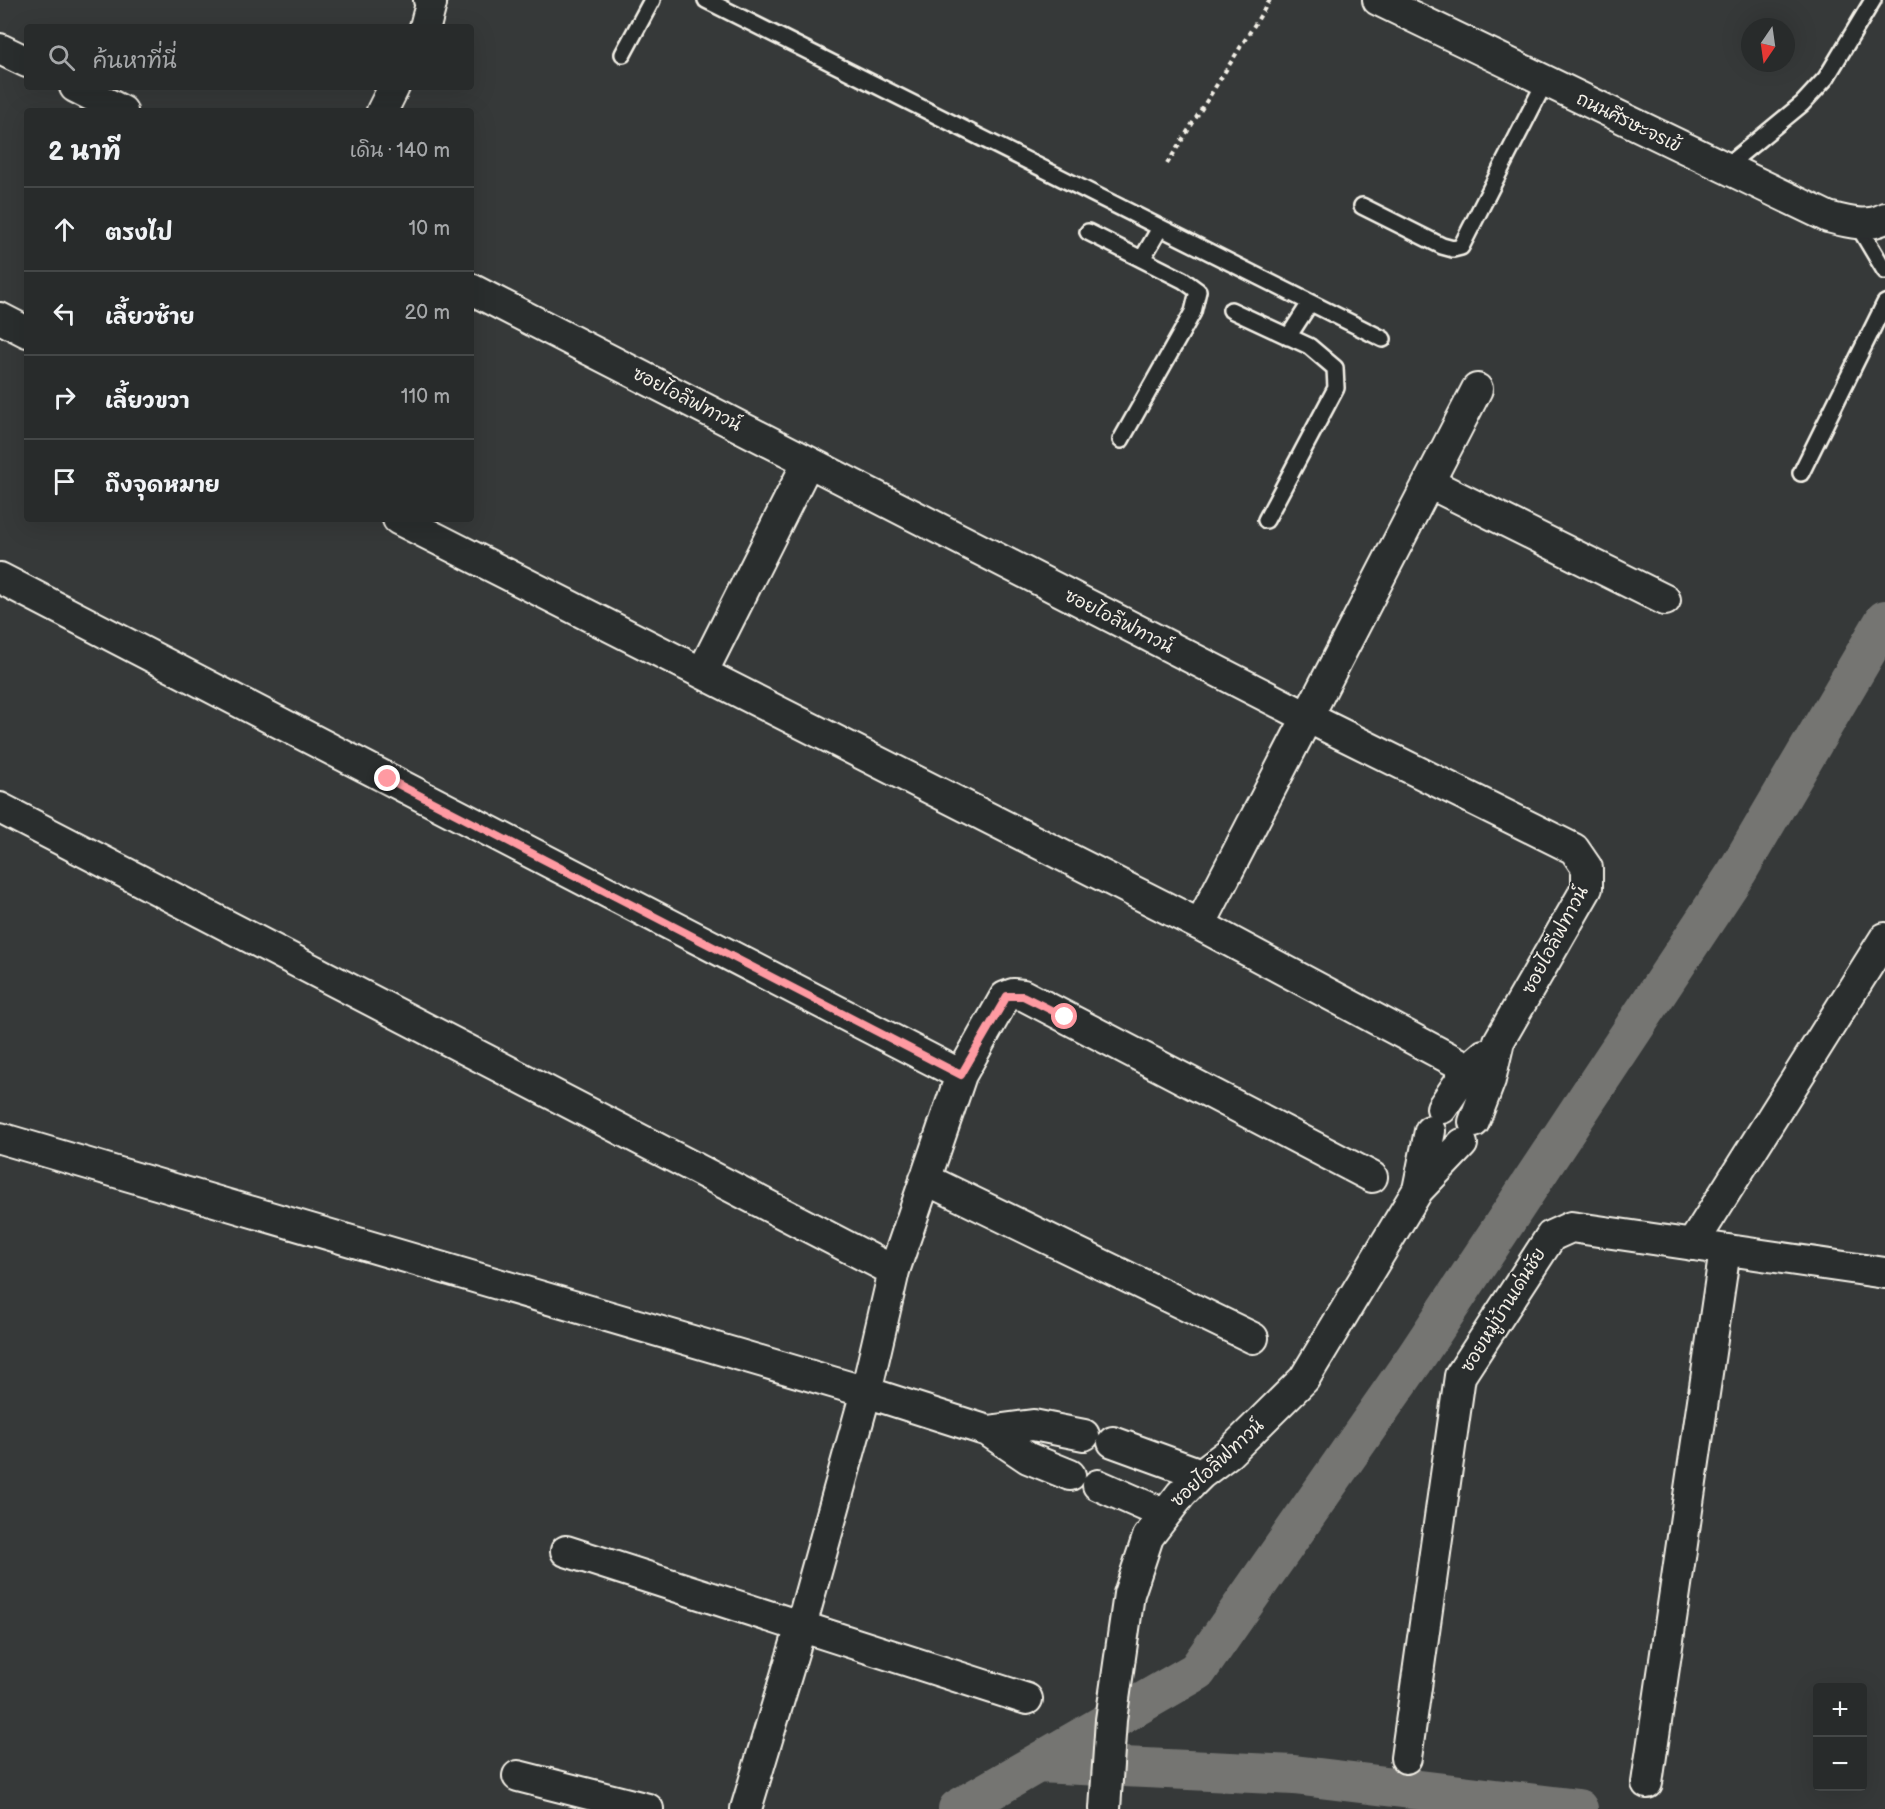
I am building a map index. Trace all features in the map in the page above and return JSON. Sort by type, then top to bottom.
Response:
[{"type":"street","points":[[425,24],[431,4],[429,0]]},
{"type":"street","name":"ถนนศีรษะจรเข้","points":[[1378,0],[1828,217],[1871,221]]},
{"type":"street","points":[[0,49],[24,61]]},
{"type":"street","points":[[81,90],[117,108]]},
{"type":"street","points":[[384,108],[392,90]]},
{"type":"street","name":"ซอยไอลีฟทาวน์","points":[[474,291],[1309,718],[1574,849],[1587,868],[1587,888],[1480,1074],[1436,1120],[1418,1190]]},
{"type":"street","points":[[0,318],[24,330]]},
{"type":"street","points":[[1200,925],[1477,389]]},
{"type":"street","points":[[702,673],[808,462]]},
{"type":"street","points":[[1428,483],[1665,600]]},
{"type":"street","points":[[404,522],[1200,925],[1480,1074]]},
{"type":"street","points":[[0,578],[961,1075]]},
{"type":"street","points":[[0,808],[894,1271]]},
{"type":"street","points":[[1692,1245],[1885,938]]},
{"type":"street","points":[[746,1809],[801,1626],[866,1392],[894,1271],[961,1075],[1005,997],[1023,996],[1372,1177]]},
{"type":"street","name":"ซอยไอลีฟทาวน์","points":[[1106,1809],[1112,1720],[1129,1594],[1148,1538],[1164,1514],[1201,1474],[1229,1453],[1304,1378],[1418,1190],[1468,1133],[1480,1074]]},
{"type":"street","points":[[0,1138],[866,1392],[988,1431],[1028,1458],[1070,1475]]},
{"type":"street","points":[[925,1179],[1253,1338]]},
{"type":"street","name":"ซอยหมู่บ้านเด่นชัย","points":[[1406,1758],[1460,1376],[1551,1236],[1571,1227],[1885,1274]]},
{"type":"street","points":[[1647,1783],[1725,1250]]},
{"type":"street","points":[[988,1431],[1033,1425],[1084,1435]]},
{"type":"street","points":[[1113,1442],[1201,1474]]},
{"type":"street","points":[[1098,1485],[1164,1514]]},
{"type":"street","points":[[566,1551],[1028,1699]]},
{"type":"street","points":[[518,1776],[648,1809]]},
{"type":"lane","points":[[623,54],[652,0]]},
{"type":"lane","points":[[706,0],[1383,339]]},
{"type":"lane","points":[[1724,168],[1802,104],[1826,78],[1873,0]]},
{"type":"lane","points":[[1362,207],[1442,246],[1453,249],[1461,247],[1545,81]]},
{"type":"lane","points":[[1871,221],[1885,271]]},
{"type":"lane","points":[[1142,259],[1160,228]]},
{"type":"lane","points":[[1088,232],[1198,291],[1193,312],[1121,440]]},
{"type":"lane","points":[[1288,336],[1310,303]]},
{"type":"lane","points":[[1801,473],[1885,303]]},
{"type":"lane","points":[[1232,310],[1309,346],[1335,368],[1336,388],[1266,520]]},
{"type":"path","points":[[1167,164],[1270,0]]},
{"type":"waterway","points":[[958,1809],[1197,1671],[1414,1360],[1737,872],[1885,620]]},
{"type":"waterway","points":[[1038,1763],[1294,1775],[1578,1809]]},
{"type":"route","points":[[388,779],[961,1075],[1005,997],[1013,994],[1023,996],[1065,1017]]}]
